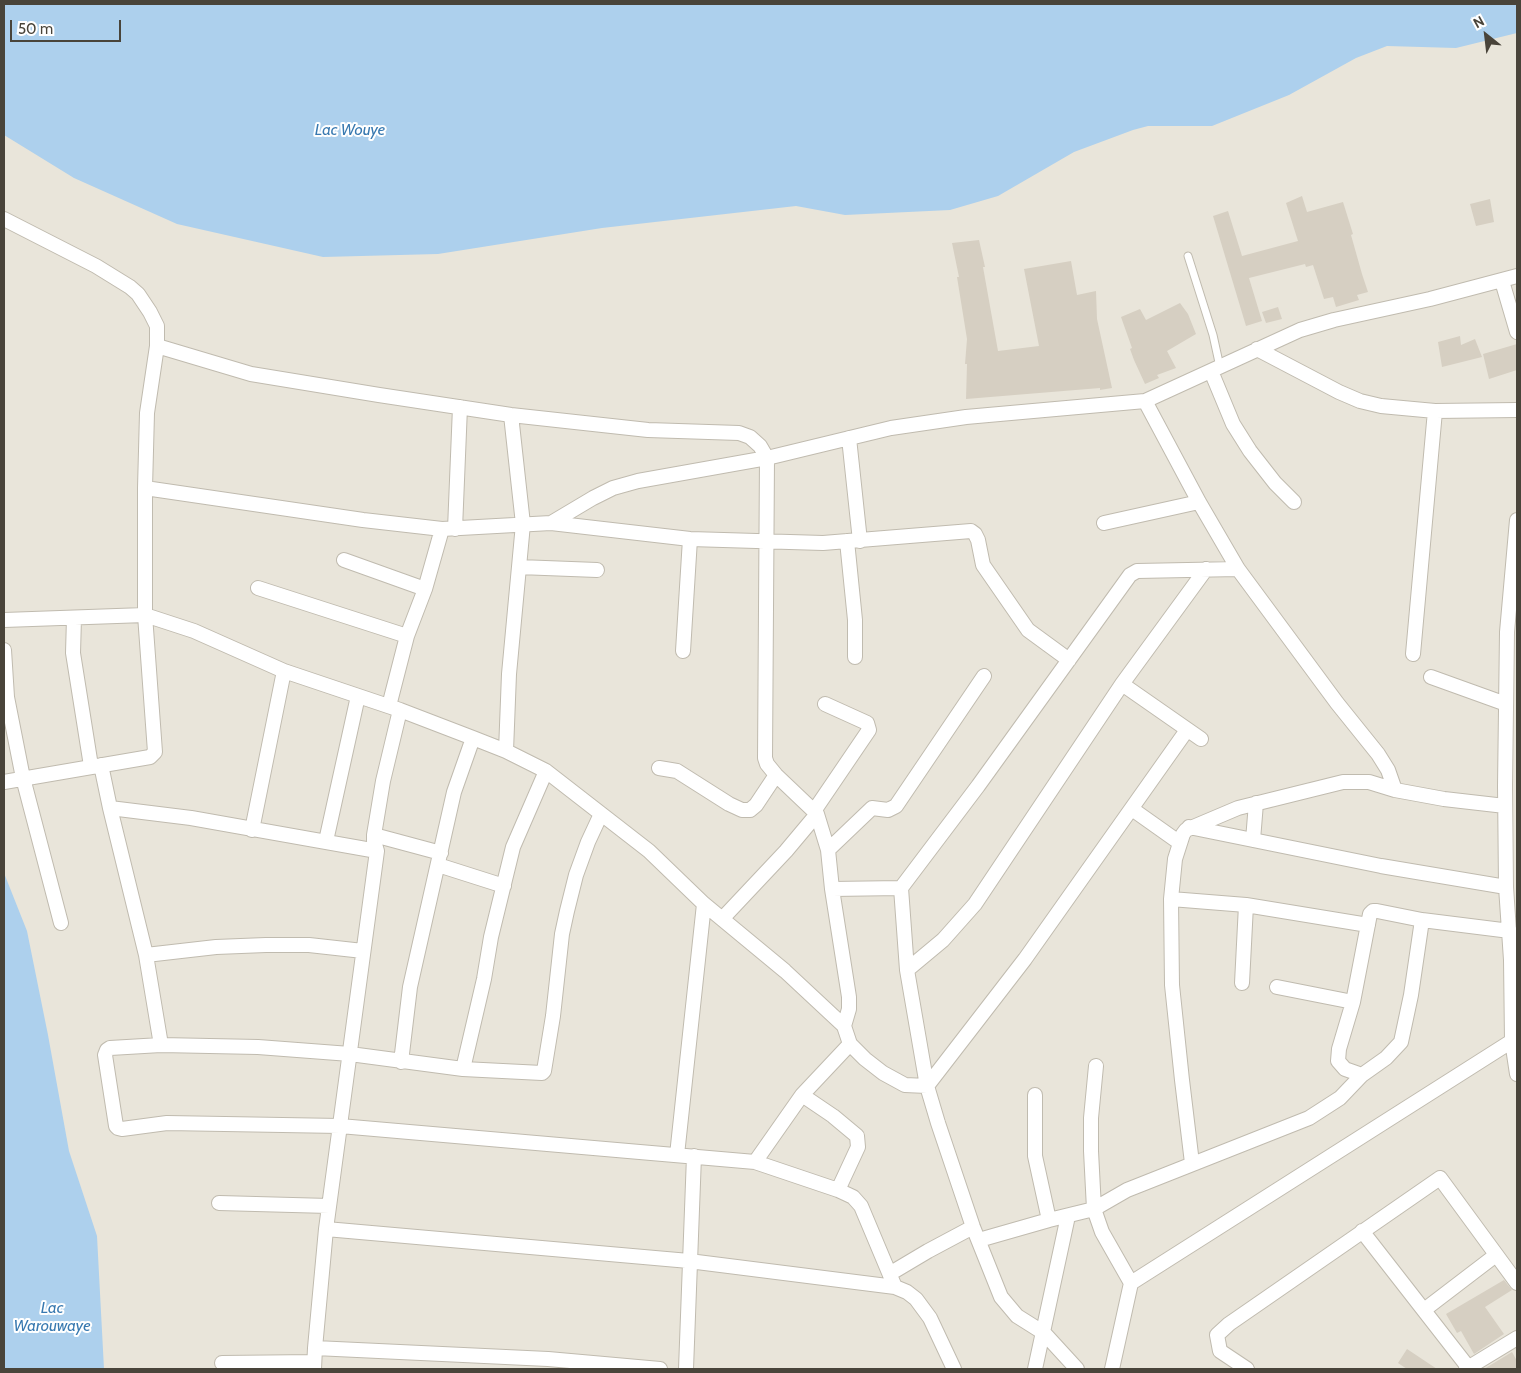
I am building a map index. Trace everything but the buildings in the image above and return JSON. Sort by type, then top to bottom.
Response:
[{"type":"street","points":[[4,219],[96,266],[130,287],[138,294],[157,326],[157,346],[147,413],[145,488],[145,615],[155,752],[150,757],[4,782]]},
{"type":"street","points":[[551,523],[613,488],[638,481],[767,458],[891,428],[966,417],[1145,401],[1300,330],[1517,276]]},
{"type":"street","points":[[1502,281],[1517,332]]},
{"type":"street","points":[[157,346],[251,374],[511,415],[648,430],[739,433],[750,437],[760,446],[767,458],[765,758],[767,764],[776,775],[815,813],[828,850],[832,889],[849,997],[849,1009],[844,1026]]},
{"type":"street","points":[[1257,349],[1339,392],[1360,401],[1381,406],[1435,411],[1517,410]]},
{"type":"street","points":[[1215,369],[1233,424],[1250,451],[1294,502]]},
{"type":"street","points":[[1145,401],[1199,502],[1238,569],[1337,703],[1378,754],[1388,770],[1395,790]]},
{"type":"street","points":[[314,1360],[326,1230],[377,851],[374,835],[407,636],[449,529],[460,407]]},
{"type":"street","points":[[1413,654],[1435,411]]},
{"type":"street","points":[[506,751],[509,674],[523,524],[511,415]]},
{"type":"street","points":[[849,438],[855,657]]},
{"type":"street","points":[[145,488],[362,520],[449,529],[551,523],[690,539],[823,543],[971,531],[978,540],[984,566],[1028,630],[1069,660]]},
{"type":"street","points":[[1104,523],[1199,502]]},
{"type":"street","points":[[1517,520],[1512,630],[1506,704],[1505,786],[1506,887],[1515,1025],[1512,1041],[1517,1074]]},
{"type":"street","points":[[683,651],[690,539]]},
{"type":"street","points":[[344,560],[425,588]]},
{"type":"street","points":[[519,567],[597,570]]},
{"type":"street","points":[[907,970],[943,940],[975,904],[1122,684],[1206,569]]},
{"type":"street","points":[[1077,1369],[1044,1333],[1017,1316],[1001,1297],[976,1233],[927,1086],[907,970],[901,888],[978,786],[1133,572],[1238,569]]},
{"type":"street","points":[[258,588],[407,636]]},
{"type":"street","points":[[4,620],[145,615],[194,631],[284,671],[394,708],[473,738],[506,751],[546,771],[649,851],[704,904],[785,971],[844,1026],[850,1044],[882,1072],[905,1085],[927,1086]]},
{"type":"street","points":[[74,618],[73,653],[96,766],[110,808],[146,955],[161,1045]]},
{"type":"street","points":[[4,650],[7,697],[23,778],[62,923]]},
{"type":"street","points":[[252,830],[284,671]]},
{"type":"street","points":[[828,850],[872,808],[888,810],[896,806],[984,676]]},
{"type":"street","points":[[1431,677],[1506,704]]},
{"type":"street","points":[[1122,684],[1201,739]]},
{"type":"street","points":[[326,841],[358,696]]},
{"type":"street","points":[[722,919],[786,851],[815,813],[869,730],[867,723],[825,704]]},
{"type":"street","points":[[927,1086],[1025,959],[1186,730]]},
{"type":"street","points":[[401,1062],[410,988],[454,792],[473,738]]},
{"type":"street","points":[[660,768],[676,771],[742,810],[750,810],[756,805],[776,775]]},
{"type":"street","points":[[463,1069],[515,843],[546,771]]},
{"type":"street","points":[[1192,1163],[1172,985],[1171,899],[1180,843],[1183,834],[1189,827],[1238,808],[1343,782],[1369,782],[1395,790],[1444,799],[1505,806]]},
{"type":"street","points":[[1505,786],[1517,794]]},
{"type":"street","points":[[1253,840],[1256,803]]},
{"type":"street","points":[[110,808],[191,818],[377,851]]},
{"type":"street","points":[[1132,809],[1180,843]]},
{"type":"street","points":[[601,814],[576,875],[567,911],[562,934],[553,1016],[544,1071],[540,1074],[463,1069],[350,1054],[258,1047],[161,1045],[110,1048],[105,1055],[118,1128],[167,1123],[340,1126],[755,1162],[838,1190],[853,1197],[861,1206],[891,1273],[895,1287]]},
{"type":"street","points":[[1189,827],[1381,866],[1506,887]]},
{"type":"street","points":[[374,835],[504,886]]},
{"type":"street","points":[[832,889],[901,888]]},
{"type":"street","points":[[1171,899],[1246,905],[1368,925]]},
{"type":"street","points":[[677,1155],[704,904]]},
{"type":"street","points":[[1242,982],[1246,905]]},
{"type":"street","points":[[1362,1075],[1345,1069],[1338,1061],[1339,1049],[1353,1002],[1370,914],[1377,911],[1422,920],[1510,930]]},
{"type":"street","points":[[891,1273],[928,1251],[976,1233],[1049,1220],[1094,1209],[1127,1190],[1309,1118],[1340,1098],[1362,1075],[1386,1058],[1401,1042],[1411,995],[1422,920]]},
{"type":"street","points":[[146,955],[216,947],[266,945],[309,945],[363,951]]},
{"type":"street","points":[[1277,987],[1353,1002]]},
{"type":"street","points":[[1131,1283],[1512,1041]]},
{"type":"street","points":[[755,1162],[802,1095],[850,1044]]},
{"type":"street","points":[[1096,1066],[1090,1151],[1094,1209],[1102,1232],[1131,1283],[1112,1369]]},
{"type":"street","points":[[802,1095],[833,1116],[857,1136],[858,1147],[838,1190]]},
{"type":"street","points":[[1035,1095],[1034,1156],[1049,1220]]},
{"type":"street","points":[[686,1369],[694,1156]]},
{"type":"street","points":[[1247,1369],[1220,1351],[1218,1335],[1228,1324],[1440,1178],[1517,1283]]},
{"type":"street","points":[[219,1203],[329,1206]]},
{"type":"street","points":[[1035,1369],[1068,1216]]},
{"type":"street","points":[[326,1230],[689,1262],[895,1287],[907,1292],[916,1299],[930,1318],[954,1369]]},
{"type":"street","points":[[1362,1231],[1467,1368],[1516,1342]]},
{"type":"street","points":[[1424,1310],[1496,1255]]},
{"type":"street","points":[[222,1363],[314,1360],[548,1359],[660,1369]]},
{"type":"lane","points":[[1188,256],[1213,335],[1215,369]]},
{"type":"shaded area","points":[[4,4],[1517,4],[1517,1369],[4,1369]]},
{"type":"water","name":"Lac Wouye","points":[[4,4],[1517,4],[1517,33],[1456,48],[1387,46],[1356,58],[1289,95],[1212,126],[1148,126],[1133,130],[1074,152],[998,196],[950,210],[845,215],[796,206],[602,228],[438,254],[323,257],[177,224],[74,178],[4,135]]},
{"type":"water","name":"Lac Warouwaye","points":[[4,873],[27,931],[69,1151],[97,1236],[104,1369],[4,1369]]}]
